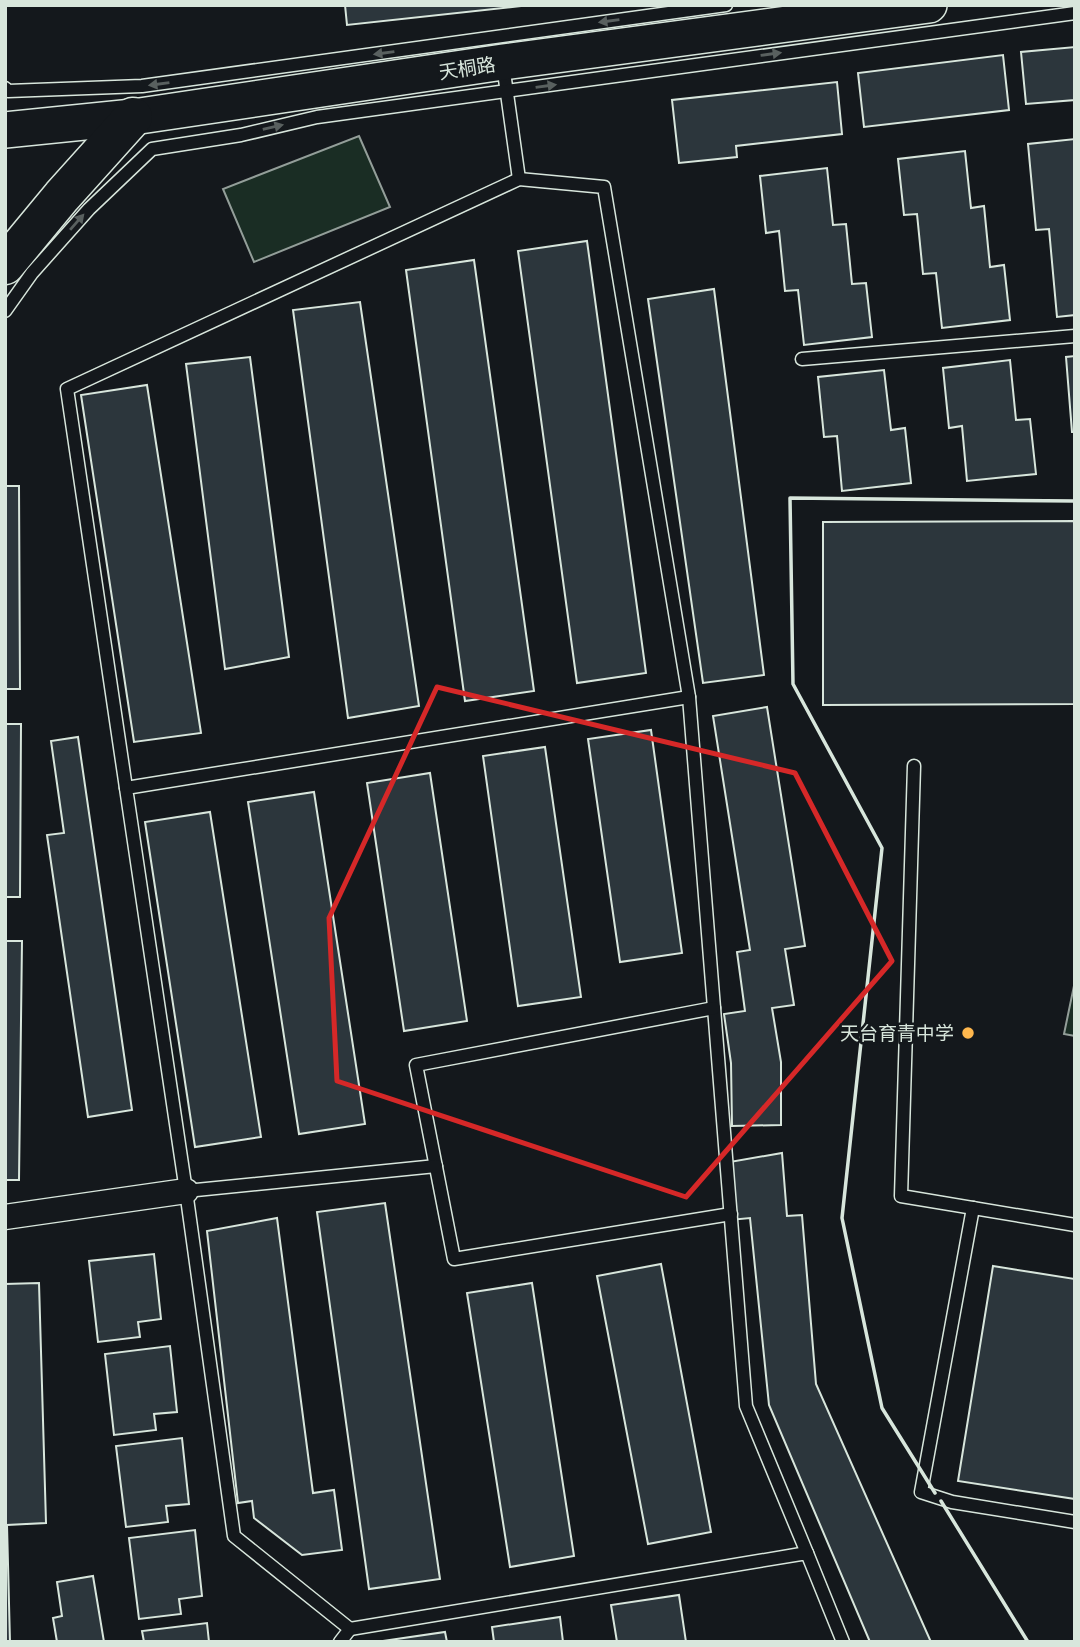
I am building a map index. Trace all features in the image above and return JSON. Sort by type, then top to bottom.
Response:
[{"type":"main road","name":"天桐路","points":[[5,130],[504,77],[929,5]]},
{"type":"main road","points":[[5,265],[133,117]]},
{"type":"street","points":[[5,1217],[186,1191]]},
{"type":"lane","points":[[5,88],[8,91],[142,86],[726,5]]},
{"type":"lane","points":[[5,311],[32,273],[89,209],[152,149],[241,135],[504,77],[1075,13]]},
{"type":"lane","points":[[504,77],[519,179]]},
{"type":"lane","points":[[350,1629],[234,1536],[186,1191],[67,389],[519,179],[604,187],[689,697],[746,1406],[843,1642]]},
{"type":"lane","points":[[802,359],[1075,336]]},
{"type":"lane","points":[[126,789],[689,697]]},
{"type":"lane","points":[[914,766],[901,1196],[1075,1225]]},
{"type":"lane","points":[[714,1007],[416,1065],[454,1259],[731,1214]]},
{"type":"lane","points":[[186,1191],[436,1166]]},
{"type":"lane","points":[[973,1208],[921,1492],[953,1502],[1075,1522]]},
{"type":"lane","points":[[340,1642],[350,1629],[807,1553]]},
{"type":"highlighted area","points":[[437,687],[795,773],[892,961],[686,1197],[337,1081],[329,918]]},
{"type":"green space","points":[[359,136],[390,207],[254,262],[223,189]]},
{"type":"green space","points":[[1075,981],[1075,1036],[1064,1034]]},
{"type":"building","points":[[345,5],[530,5],[347,25]]},
{"type":"building","points":[[1075,47],[1075,100],[1026,104],[1021,52]]},
{"type":"building","points":[[1003,55],[1009,110],[864,127],[858,73]]},
{"type":"building","points":[[837,82],[842,134],[736,146],[737,157],[679,163],[672,100]]},
{"type":"building","points":[[1075,139],[1075,315],[1057,317],[1049,229],[1036,230],[1028,144]]},
{"type":"building","points":[[965,151],[971,208],[984,206],[990,267],[1004,265],[1010,320],[942,328],[936,273],[923,274],[917,214],[904,215],[898,159]]},
{"type":"building","points":[[827,168],[833,225],[846,224],[852,284],[866,283],[872,337],[804,345],[798,290],[785,291],[779,231],[766,233],[760,176]]},
{"type":"building","points":[[587,241],[646,673],[577,683],[518,251]]},
{"type":"building","points":[[474,260],[534,691],[465,701],[406,270]]},
{"type":"building","points":[[714,289],[764,675],[703,683],[648,299]]},
{"type":"building","points":[[360,302],[419,706],[348,718],[293,310]]},
{"type":"building","points":[[1075,356],[1075,432],[1072,432],[1066,357]]},
{"type":"building","points":[[250,357],[289,657],[225,669],[186,364]]},
{"type":"building","points":[[1010,360],[1016,420],[1030,419],[1036,474],[967,481],[962,426],[949,428],[943,368]]},
{"type":"building","points":[[884,370],[891,430],[905,428],[911,483],[842,491],[837,436],[824,437],[818,377]]},
{"type":"building","points":[[147,385],[201,733],[134,742],[81,395]]},
{"type":"building","points":[[5,486],[19,486],[20,689],[5,689]]},
{"type":"building","points":[[1075,521],[1075,704],[823,705],[823,522]]},
{"type":"building","points":[[767,707],[805,946],[785,949],[794,1005],[772,1008],[781,1062],[781,1125],[732,1126],[731,1063],[724,1014],[745,1011],[737,952],[750,950],[713,716]]},
{"type":"building","points":[[5,724],[21,724],[20,897],[5,897]]},
{"type":"building","points":[[651,730],[682,953],[620,962],[588,739]]},
{"type":"building","points":[[78,737],[132,1110],[88,1117],[47,835],[64,833],[51,741]]},
{"type":"building","points":[[545,747],[581,997],[518,1006],[483,756]]},
{"type":"building","points":[[430,773],[467,1021],[404,1031],[367,783]]},
{"type":"building","points":[[314,792],[365,1124],[299,1134],[248,802]]},
{"type":"building","points":[[210,812],[261,1137],[195,1147],[145,822]]},
{"type":"building","points":[[5,941],[22,941],[19,1180],[5,1180]]},
{"type":"building","points":[[782,1153],[787,1216],[802,1215],[816,1384],[931,1642],[870,1642],[769,1405],[750,1218],[730,1220],[724,1163]]},
{"type":"building","points":[[385,1203],[440,1579],[369,1589],[317,1212]]},
{"type":"building","points":[[277,1218],[313,1493],[334,1490],[342,1550],[302,1555],[254,1518],[252,1501],[238,1503],[207,1231]]},
{"type":"building","points":[[154,1254],[161,1319],[138,1322],[140,1337],[98,1342],[89,1261]]},
{"type":"building","points":[[661,1264],[711,1532],[648,1544],[597,1276]]},
{"type":"building","points":[[993,1266],[1075,1279],[1075,1499],[958,1481]]},
{"type":"building","points":[[39,1283],[46,1523],[7,1525],[10,1642],[5,1642],[5,1284]]},
{"type":"building","points":[[532,1283],[574,1556],[510,1567],[467,1293]]},
{"type":"building","points":[[170,1346],[177,1412],[154,1414],[156,1430],[114,1435],[105,1354]]},
{"type":"building","points":[[182,1438],[189,1504],[166,1506],[168,1522],[126,1527],[116,1446]]},
{"type":"building","points":[[195,1530],[202,1596],[179,1599],[181,1614],[139,1619],[129,1538]]},
{"type":"building","points":[[93,1576],[104,1642],[57,1642],[53,1618],[62,1616],[57,1582]]},
{"type":"building","points":[[679,1595],[686,1642],[617,1642],[611,1605]]},
{"type":"building","points":[[560,1617],[563,1642],[494,1642],[492,1627]]},
{"type":"building","points":[[207,1623],[209,1642],[144,1642],[142,1631]]},
{"type":"building","points":[[445,1632],[447,1642],[376,1642]]},
{"type":"wall","points":[[935,1493],[882,1408],[842,1218],[882,848],[793,684],[790,498],[1075,501]]},
{"type":"wall","points":[[941,1501],[1028,1642]]},
{"type":"place","name":"天台育青中学","points":[[968,1033]]}]
